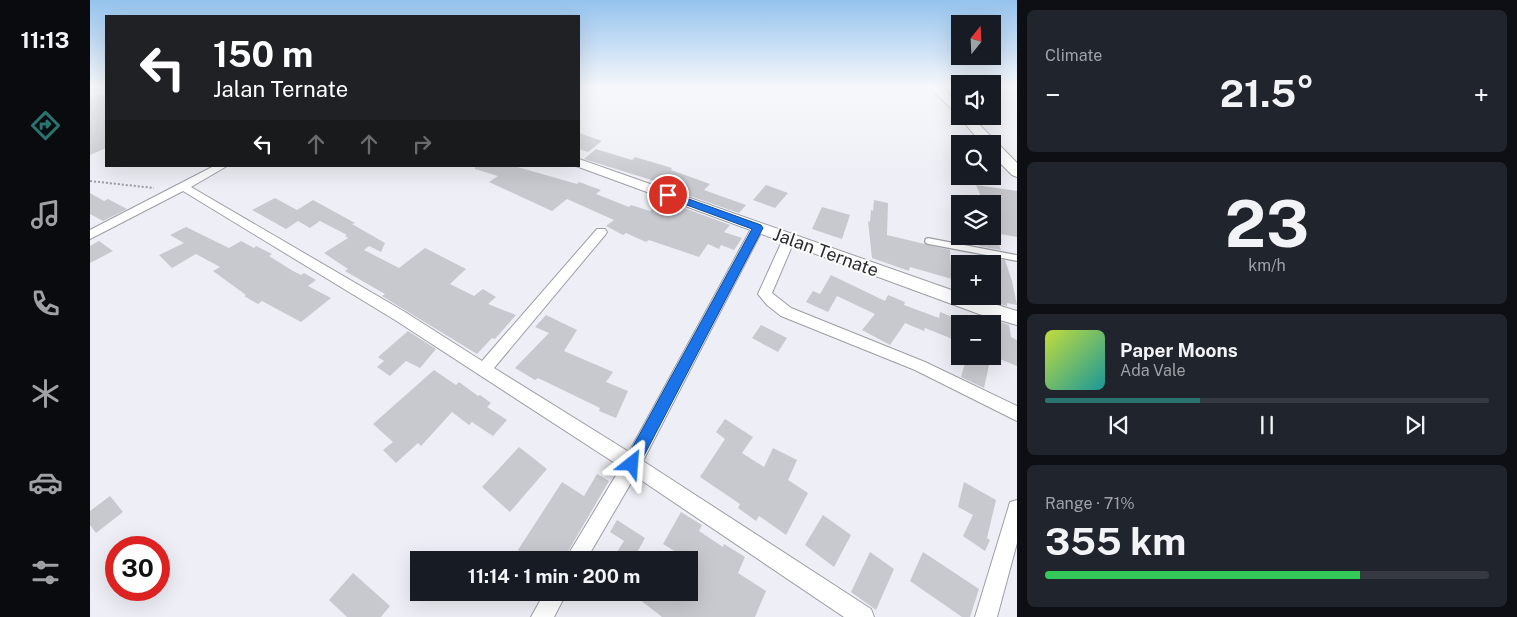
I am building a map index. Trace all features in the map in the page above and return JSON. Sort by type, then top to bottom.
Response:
[{"type":"main road","points":[[972,125],[982,135]]},
{"type":"main road","points":[[1001,155],[1017,172]]},
{"type":"street","name":"Jalan Ternate","points":[[580,163],[985,309],[1017,318]]},
{"type":"street","points":[[90,234],[220,167]]},
{"type":"street","points":[[183,187],[400,316],[632,464],[863,617]]},
{"type":"street","points":[[581,551],[632,464],[758,228]]},
{"type":"street","points":[[483,370],[601,232]]},
{"type":"street","points":[[789,238],[765,294],[772,302],[786,312],[920,366],[1017,414]]},
{"type":"street","points":[[986,617],[1017,509]]},
{"type":"street","points":[[542,617],[552,601]]},
{"type":"lane","points":[[928,241],[1017,258]]},
{"type":"path","points":[[90,181],[132,187],[183,187]]},
{"type":"building","points":[[90,117],[105,117],[105,148],[90,155]]},
{"type":"building","points":[[580,133],[602,141],[588,152],[580,149]]},
{"type":"building","points":[[596,149],[632,160],[635,157],[672,168],[671,170],[710,184],[704,190],[746,205],[739,213],[675,191],[677,188],[584,159]]},
{"type":"building","points":[[475,167],[518,167],[577,184],[579,182],[601,190],[596,194],[629,207],[631,205],[650,211],[665,201],[730,225],[724,232],[742,238],[734,250],[721,245],[719,249],[708,244],[699,257],[649,240],[646,242],[626,233],[623,235],[606,226],[614,220],[567,199],[552,211],[489,182],[498,176],[475,169]]},
{"type":"building","points":[[766,185],[788,193],[775,208],[753,200]]},
{"type":"building","points":[[976,185],[1017,191],[1017,237],[1001,234],[1001,195],[980,195]]},
{"type":"building","points":[[90,193],[104,201],[108,199],[127,209],[103,221],[90,214]]},
{"type":"building","points":[[275,198],[297,210],[313,200],[355,223],[352,224],[385,243],[381,252],[369,246],[364,250],[399,268],[425,248],[466,269],[450,284],[474,296],[483,289],[496,297],[488,304],[516,315],[495,339],[492,338],[477,354],[382,296],[385,294],[345,271],[348,269],[324,253],[348,238],[345,236],[347,235],[320,221],[310,228],[298,221],[286,229],[252,210]]},
{"type":"building","points":[[874,200],[888,203],[887,235],[950,250],[951,279],[910,267],[909,271],[872,258],[868,221],[870,222],[871,210],[873,211]]},
{"type":"building","points":[[822,207],[850,215],[842,239],[812,229]]},
{"type":"building","points":[[186,227],[229,248],[241,241],[254,248],[256,246],[272,254],[269,256],[293,271],[301,275],[304,273],[316,280],[308,286],[331,298],[301,322],[262,301],[258,304],[244,296],[246,295],[213,271],[220,267],[196,254],[172,268],[159,255],[184,243],[170,235]]},
{"type":"building","points":[[99,241],[113,251],[90,263],[90,246]]},
{"type":"building","points":[[999,245],[1001,250],[979,246]]},
{"type":"building","points":[[1001,259],[1005,260],[1017,305],[1007,303],[1007,306],[1001,304]]},
{"type":"building","points":[[831,275],[885,301],[888,295],[905,302],[904,305],[939,318],[940,312],[951,316],[951,338],[925,328],[924,331],[905,323],[890,345],[862,330],[875,314],[837,296],[828,312],[806,302],[813,291],[820,294]]},
{"type":"building","points":[[546,315],[577,330],[564,351],[613,372],[606,382],[628,391],[616,418],[599,411],[600,408],[538,378],[535,380],[515,368],[549,333],[535,327]]},
{"type":"building","points":[[1001,322],[1009,325],[1011,337],[1017,340],[1017,366],[1001,360]]},
{"type":"building","points":[[761,325],[787,338],[778,352],[752,338]]},
{"type":"building","points":[[408,331],[436,349],[420,368],[406,361],[390,376],[377,367],[384,361],[378,357]]},
{"type":"building","points":[[964,365],[989,365],[984,388],[961,377]]},
{"type":"building","points":[[434,370],[456,385],[459,382],[478,396],[480,395],[491,403],[487,407],[507,420],[493,436],[472,422],[469,425],[452,412],[421,446],[418,443],[396,463],[383,450],[393,442],[373,424]]},
{"type":"building","points":[[725,419],[753,437],[742,453],[764,467],[773,448],[797,460],[788,480],[808,493],[786,535],[759,516],[756,521],[738,508],[740,504],[700,477],[725,439],[716,432]]},
{"type":"building","points":[[519,447],[547,469],[510,512],[482,487]]},
{"type":"building","points":[[597,474],[609,481],[568,551],[518,550],[562,482],[584,496]]},
{"type":"building","points":[[964,482],[996,500],[987,538],[990,540],[985,551],[963,536],[973,515],[958,507]]},
{"type":"building","points":[[110,496],[123,512],[96,533],[90,525],[90,511]]},
{"type":"building","points":[[681,512],[702,525],[699,531],[723,547],[724,544],[745,557],[738,573],[766,591],[755,617],[662,617],[642,601],[698,601],[698,551],[674,551],[663,544]]},
{"type":"building","points":[[823,515],[851,535],[834,567],[805,545]]},
{"type":"building","points":[[617,520],[645,538],[638,551],[618,551],[624,541],[610,532]]},
{"type":"building","points":[[870,552],[894,569],[876,610],[851,592]]},
{"type":"building","points":[[923,552],[979,589],[970,617],[962,617],[910,581]]},
{"type":"building","points":[[353,573],[390,606],[381,617],[347,617],[329,600]]},
{"type":"route","points":[[632,464],[758,228],[668,195]]}]
